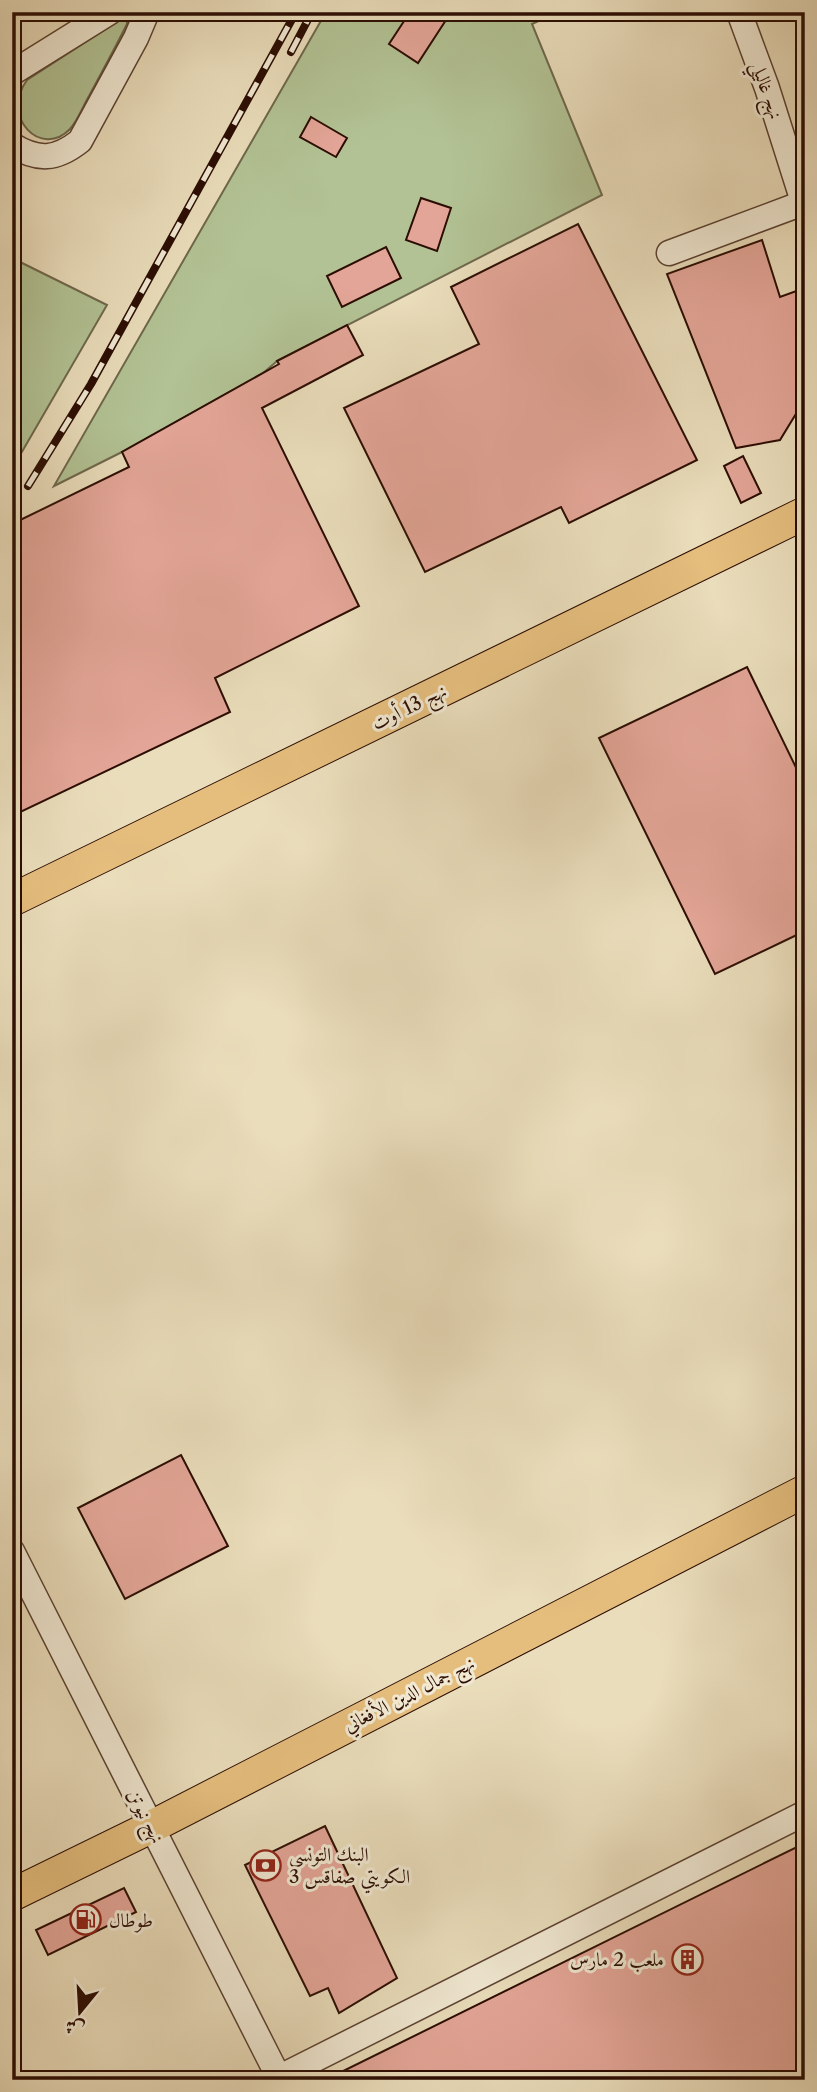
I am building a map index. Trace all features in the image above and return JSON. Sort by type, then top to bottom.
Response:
[{"type":"main road","name":"نهج 13 أوت","points":[[12,900],[805,513]]},
{"type":"main road","name":"نهج جمال الدين الأفغاني","points":[[12,1895],[805,1491]]},
{"type":"street","points":[[12,73],[110,12]]},
{"type":"street","points":[[12,145],[40,157],[68,150],[80,141],[136,38],[147,12]]},
{"type":"street","name":"نهج غاليلي","points":[[739,12],[767,88],[804,206]]},
{"type":"street","points":[[669,253],[804,206]]},
{"type":"street","name":"نهج نيوتن","points":[[12,1551],[278,2079]]},
{"type":"street","points":[[278,2079],[805,1813]]},
{"type":"green space","points":[[326,12],[558,12],[532,24],[602,195],[277,361],[262,374],[122,452],[54,486]]},
{"type":"green space","points":[[123,19],[127,20],[127,24],[70,129],[59,137],[47,139],[28,130],[21,120],[18,107],[20,94],[27,80]]},
{"type":"green space","points":[[12,258],[107,305],[12,469]]},
{"type":"building","points":[[410,12],[435,12],[446,20],[418,63],[389,44]]},
{"type":"building","points":[[311,117],[347,138],[336,157],[300,137]]},
{"type":"building","points":[[421,198],[451,208],[437,251],[406,240]]},
{"type":"building","points":[[578,224],[697,460],[569,523],[561,507],[425,572],[344,408],[479,344],[451,287]]},
{"type":"building","points":[[762,240],[780,297],[799,290],[805,313],[805,399],[780,440],[736,448],[667,274]]},
{"type":"building","points":[[386,247],[401,278],[342,307],[327,276]]},
{"type":"building","points":[[347,325],[363,355],[262,408],[359,606],[215,678],[230,712],[12,816],[12,524],[129,467],[122,452],[279,364],[277,361]]},
{"type":"building","points":[[743,456],[761,493],[741,503],[724,466]]},
{"type":"building","points":[[747,667],[805,786],[805,931],[715,974],[599,738]]},
{"type":"building","points":[[181,1455],[228,1546],[125,1599],[78,1508]]},
{"type":"building","points":[[325,1826],[397,1978],[339,2013],[328,1988],[310,1996],[245,1865]]},
{"type":"building","name":"ملعب 2 مارس","points":[[805,1843],[805,2080],[325,2080]]},
{"type":"building","points":[[124,1888],[136,1912],[48,1955],[36,1930]]},
{"type":"railway","points":[[28,486],[91,384],[296,12]]},
{"type":"railway","points":[[291,52],[312,12]]},
{"type":"place","name":"البنك التونسي الكويتي صفاقس 3","points":[[266,1865]]},
{"type":"place","name":"طوطال","points":[[86,1920]]},
{"type":"place","name":"ملعب 2 مارس","points":[[687,1959]]}]
